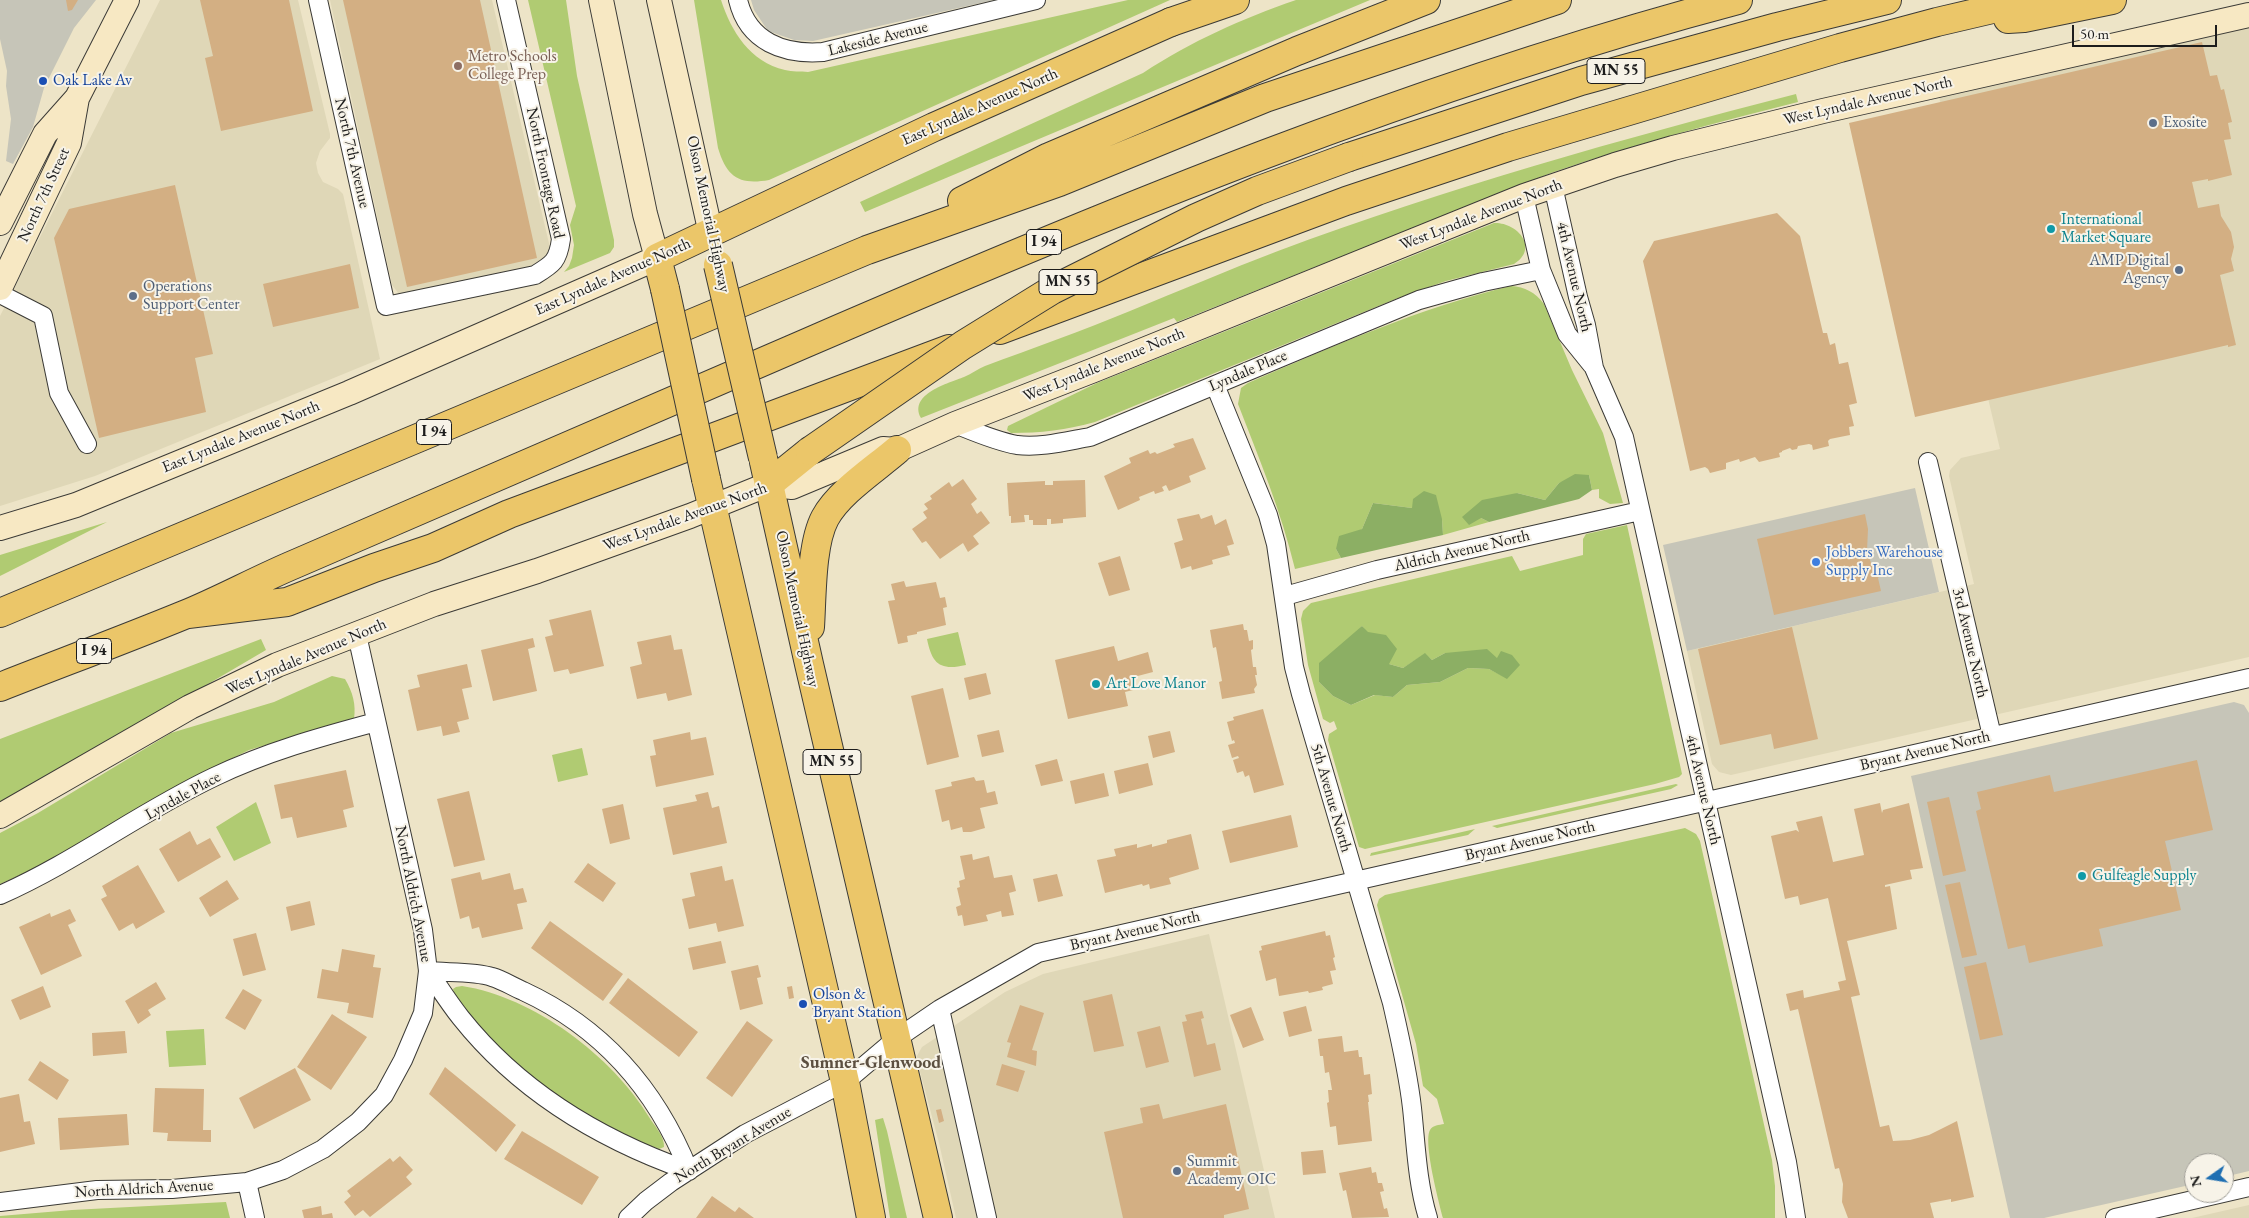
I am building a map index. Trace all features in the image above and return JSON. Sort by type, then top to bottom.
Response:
[{"type":"main road","name":"North 7th Street","points":[[0,223],[46,134],[77,98],[127,0]]},
{"type":"main road","points":[[601,0],[645,214],[665,289],[712,507],[845,1082],[871,1218]]},
{"type":"main road","name":"Olson Memorial Highway","points":[[659,0],[809,664],[938,1218]]},
{"type":"main road","name":"East Lyndale Avenue North","points":[[0,528],[76,505],[349,393],[711,234],[934,127],[1171,22],[1214,0]]},
{"type":"main road","points":[[1171,22],[1235,0]]},
{"type":"main road","points":[[867,250],[1049,157],[1297,51],[1426,0]]},
{"type":"main road","name":"I 94","points":[[0,613],[867,250],[1059,182],[1264,98],[1557,0]]},
{"type":"main road","name":"I 94","points":[[0,688],[188,614],[293,565],[1114,212],[1325,130],[1499,71],[1657,21],[1738,0]]},
{"type":"main road","name":"MN 55","points":[[766,471],[810,451],[963,345],[1052,290],[1159,235],[1257,191],[1453,121],[1572,84],[1776,27],[1887,0]]},
{"type":"main road","points":[[188,614],[287,602],[374,568],[433,548],[510,514],[1346,201],[1508,147],[1754,73],[1937,22],[2031,0]]},
{"type":"main road","points":[[1937,22],[2024,18],[2112,0]]},
{"type":"main road","name":"West Lyndale Avenue North","points":[[0,816],[190,707],[277,665],[434,604],[537,571],[712,507],[766,471],[792,487],[883,449],[897,450],[955,424],[1104,366],[1524,196],[1673,148],[1733,133],[2249,15]]},
{"type":"main road","name":"North 7th Street","points":[[0,288],[69,143],[77,98]]},
{"type":"main road","points":[[809,664],[813,575],[820,532],[825,517],[851,489],[897,450]]},
{"type":"street","name":"North 7th Avenue","points":[[318,0],[386,306]]},
{"type":"street","name":"North Frontage Road","points":[[386,306],[535,275],[553,264],[560,252],[561,239],[506,0]]},
{"type":"street","name":"Lakeside Avenue","points":[[739,3],[748,23],[764,40],[781,50],[801,54],[822,52],[1036,0]]},
{"type":"street","name":"4th Avenue North","points":[[1553,186],[1578,298],[1586,325],[1594,368],[1624,438],[1787,1162],[1796,1218]]},
{"type":"street","name":"4th Avenue North","points":[[1524,196],[1541,270],[1567,334],[1594,368]]},
{"type":"street","name":"Lyndale Place","points":[[955,424],[996,440],[1018,445],[1060,442],[1098,433],[1419,300],[1483,282],[1541,270]]},
{"type":"street","points":[[0,294],[43,316],[59,393],[87,444]]},
{"type":"street","name":"5th Avenue North","points":[[1215,384],[1268,515],[1276,544],[1293,659],[1301,694],[1392,1003],[1403,1047],[1412,1109],[1419,1180],[1428,1218]]},
{"type":"street","name":"3rd Avenue North","points":[[1928,462],[1992,736]]},
{"type":"street","name":"Aldrich Avenue North","points":[[1285,596],[1377,570],[1640,511]]},
{"type":"street","name":"North Aldrich Avenue","points":[[0,1202],[98,1190],[172,1189],[247,1182],[283,1170],[323,1149],[358,1122],[384,1095],[403,1060],[423,1013],[428,971],[423,930],[357,635]]},
{"type":"street","name":"Bryant Avenue North","points":[[845,1082],[896,1039],[940,1009],[1038,953],[2249,678]]},
{"type":"street","name":"Lyndale Place","points":[[0,895],[33,881],[213,778],[306,740],[376,722]]},
{"type":"street","points":[[428,971],[461,1018],[501,1062],[539,1095],[591,1127],[638,1152],[690,1172]]},
{"type":"street","points":[[428,971],[491,977],[550,1004],[599,1039],[645,1088],[673,1132],[690,1172]]},
{"type":"street","points":[[940,1009],[987,1218]]},
{"type":"street","name":"North Bryant Avenue","points":[[628,1218],[671,1182],[690,1172],[745,1134],[845,1082]]},
{"type":"street","points":[[247,1182],[255,1218]]},
{"type":"street","points":[[2114,1218],[2249,1187]]},
{"type":"shaded area","points":[[0,0],[96,0],[74,28],[44,88],[33,127],[13,164],[6,161],[11,119],[6,86],[7,71],[0,39]]},
{"type":"shaded area","points":[[160,0],[298,0],[330,134],[330,138],[320,151],[316,163],[318,173],[323,182],[338,189],[343,194],[380,359],[95,476],[0,506],[0,316]]},
{"type":"shaded area","points":[[330,0],[492,0],[551,252],[542,269],[405,295],[399,294],[392,285]]},
{"type":"shaded area","points":[[751,0],[994,0],[813,41],[794,40],[768,31],[754,10]]},
{"type":"shaded area","points":[[2249,26],[2249,657],[1731,775],[1719,772],[1712,764],[1687,651],[1974,584],[1949,476],[1950,470],[1961,458],[2000,449],[1961,284],[1953,155],[1939,97]]},
{"type":"shaded area","points":[[1915,488],[1939,592],[1687,651],[1663,545]]},
{"type":"shaded area","points":[[2234,702],[2244,705],[2249,713],[2249,1171],[2234,1175],[2234,1153],[2184,1153],[2184,1186],[2044,1218],[2010,1218],[1911,776]]},
{"type":"shaded area","points":[[1209,934],[1275,1218],[956,1218],[918,1064],[917,1056],[922,1047],[1005,992],[1043,974]]},
{"type":"shaded area","points":[[2249,1205],[2249,1218],[2192,1218]]},
{"type":"green space","points":[[528,0],[566,0],[577,76],[614,240],[614,247],[610,253],[564,272],[572,258],[574,245],[570,225],[576,206]]},
{"type":"green space","points":[[694,0],[721,0],[736,34],[752,53],[762,60],[785,70],[808,72],[1128,0],[1170,0],[769,180],[750,181],[742,180],[730,173],[718,148]]},
{"type":"green space","points":[[1296,0],[1370,0],[865,212],[860,202],[1143,73],[1161,61],[1217,32]]},
{"type":"green space","points":[[1796,94],[1798,102],[1673,135],[1551,173],[1177,322],[1174,318],[921,418],[920,402],[925,396],[940,386],[964,377],[985,366],[1094,326],[1278,251],[1406,206],[1535,166]]},
{"type":"green space","points":[[1494,223],[1510,227],[1522,237],[1525,251],[1522,258],[1514,264],[1446,281],[1398,298],[1095,422],[1043,432],[1011,433],[1007,430],[1008,426],[1097,383]]},
{"type":"green space","points":[[1511,286],[1529,291],[1544,304],[1572,370],[1603,433],[1623,503],[1610,504],[1599,498],[1599,489],[1592,490],[1589,475],[1559,483],[1545,500],[1517,493],[1481,518],[1489,522],[1443,535],[1442,519],[1412,508],[1373,503],[1362,529],[1336,549],[1341,558],[1295,569],[1262,465],[1238,404],[1241,388],[1248,383],[1312,355],[1377,329],[1443,305]]},
{"type":"green space","points":[[1575,474],[1589,475],[1592,490],[1579,499],[1489,522],[1481,518],[1469,525],[1462,517],[1482,500],[1517,493],[1545,500],[1559,483]]},
{"type":"green space","points":[[1424,491],[1436,495],[1442,519],[1443,535],[1341,558],[1336,549],[1339,536],[1362,529],[1373,503],[1412,508],[1413,499]]},
{"type":"green space","points":[[107,522],[8,572],[0,576],[0,555]]},
{"type":"green space","points":[[1627,525],[1682,774],[1679,777],[1655,784],[1365,849],[1359,847],[1328,740],[1329,734],[1337,729],[1334,721],[1330,723],[1323,719],[1308,665],[1301,619],[1303,611],[1311,603],[1512,556],[1520,571],[1583,555],[1583,539],[1586,534]],"holes":[[[1362,626],[1389,664],[1403,668],[1425,654],[1432,660],[1445,653],[1497,658],[1507,678],[1489,669],[1468,668],[1440,682],[1407,685],[1393,697],[1375,695],[1351,705],[1333,696],[1319,682]]]},
{"type":"green space","points":[[1362,626],[1368,632],[1386,635],[1397,649],[1389,664],[1403,668],[1425,653],[1432,660],[1445,653],[1487,649],[1497,658],[1501,651],[1512,655],[1520,665],[1507,679],[1489,669],[1468,668],[1440,682],[1407,685],[1393,697],[1374,695],[1351,705],[1333,696],[1319,682],[1319,663]]},
{"type":"green space","points":[[958,632],[966,665],[950,667],[939,664],[929,648],[927,639]]},
{"type":"green space","points":[[261,639],[266,650],[60,771],[0,803],[0,739]]},
{"type":"green space","points":[[332,676],[345,679],[348,684],[355,708],[354,719],[249,750],[162,794],[90,838],[29,871],[0,884],[0,833],[38,813],[171,733],[274,702]]},
{"type":"green space","points":[[582,748],[588,775],[558,782],[552,755]]},
{"type":"green space","points":[[1678,785],[1671,789],[1497,828],[1492,826]]},
{"type":"green space","points":[[256,802],[271,843],[234,861],[216,827]]},
{"type":"green space","points":[[1685,828],[1696,834],[1700,841],[1772,1160],[1775,1186],[1775,1218],[1443,1218],[1432,1173],[1428,1137],[1433,1127],[1444,1124],[1437,1099],[1423,1086],[1416,1044],[1377,905],[1379,899],[1385,895]]},
{"type":"green space","points":[[1475,829],[1468,835],[1370,856],[1371,853]]},
{"type":"green space","points":[[462,986],[489,992],[543,1016],[593,1052],[633,1094],[659,1131],[664,1147],[659,1149],[631,1139],[592,1120],[547,1090],[506,1055],[487,1035],[454,993],[453,989]]},
{"type":"green space","points":[[204,1029],[206,1065],[169,1067],[166,1031]]},
{"type":"green space","points":[[883,1118],[907,1218],[890,1218],[875,1120]]},
{"type":"green space","points":[[226,1202],[230,1218],[0,1218],[0,1216],[72,1210]]},
{"type":"building","points":[[66,0],[78,0],[72,10],[68,11]]},
{"type":"building","points":[[200,0],[289,0],[313,111],[221,131],[205,58],[213,56]]},
{"type":"building","points":[[343,0],[480,0],[537,258],[407,287]]},
{"type":"building","name":"International Market Square","points":[[2202,42],[2210,76],[2217,75],[2221,90],[2224,89],[2232,122],[2228,123],[2231,139],[2224,140],[2232,175],[2208,181],[2208,179],[2192,182],[2198,208],[2219,204],[2221,216],[2231,232],[2234,247],[2231,259],[2234,271],[2220,275],[2236,345],[2228,347],[2228,345],[1915,417],[1849,123]]},
{"type":"building","name":"Operations Support Center","points":[[175,185],[213,354],[195,358],[206,412],[99,438],[54,238],[69,209]]},
{"type":"building","points":[[1777,213],[1800,236],[1823,333],[1827,333],[1830,345],[1835,343],[1839,364],[1848,362],[1857,403],[1849,405],[1854,426],[1849,427],[1850,435],[1830,439],[1828,441],[1829,446],[1813,450],[1812,445],[1809,444],[1798,446],[1797,449],[1792,450],[1790,448],[1782,451],[1779,453],[1780,457],[1759,462],[1755,457],[1740,462],[1739,459],[1726,463],[1726,469],[1710,473],[1705,467],[1690,471],[1643,261],[1654,241]]},
{"type":"building","points":[[350,264],[359,308],[273,327],[263,284]]},
{"type":"building","points":[[1193,438],[1206,469],[1189,476],[1191,482],[1169,491],[1166,485],[1162,487],[1164,491],[1155,494],[1154,491],[1139,497],[1140,500],[1118,510],[1104,476],[1131,463],[1129,458],[1148,450],[1150,454],[1155,452],[1157,454],[1175,447],[1173,444]]},
{"type":"building","points":[[963,479],[977,499],[971,504],[977,514],[981,511],[990,523],[973,536],[979,544],[968,552],[963,543],[940,559],[926,541],[922,543],[912,529],[927,518],[923,512],[928,509],[924,504],[932,499],[930,496],[949,482],[952,487]]},
{"type":"building","points":[[1085,480],[1086,517],[1063,519],[1063,523],[1051,524],[1051,519],[1047,519],[1047,525],[1033,525],[1033,520],[1029,520],[1029,515],[1024,515],[1025,522],[1011,523],[1007,483],[1045,481],[1045,485],[1053,485],[1053,481]]},
{"type":"building","points":[[1199,514],[1201,519],[1212,515],[1215,525],[1226,519],[1234,544],[1227,546],[1230,555],[1212,560],[1213,564],[1192,570],[1191,566],[1181,569],[1174,543],[1183,540],[1177,519]]},
{"type":"building","name":"Jobbers Warehouse Supply Inc","points":[[1865,514],[1868,529],[1867,551],[1872,566],[1880,576],[1878,578],[1881,591],[1774,615],[1757,539]]},
{"type":"building","points":[[1120,556],[1130,590],[1109,596],[1098,563]]},
{"type":"building","points":[[904,581],[906,587],[936,582],[940,598],[945,597],[947,607],[943,608],[946,625],[917,632],[917,634],[907,636],[908,642],[898,644],[888,601],[895,600],[891,584]]},
{"type":"building","points":[[591,610],[604,666],[570,674],[568,669],[554,672],[545,637],[553,635],[549,620]]},
{"type":"building","points":[[1243,624],[1244,630],[1247,630],[1249,641],[1253,640],[1253,649],[1251,650],[1253,667],[1256,667],[1257,675],[1255,675],[1257,685],[1254,689],[1255,693],[1222,699],[1219,682],[1222,681],[1216,647],[1213,648],[1210,630]]},
{"type":"building","points":[[1792,627],[1818,739],[1774,749],[1771,734],[1720,745],[1698,649]]},
{"type":"building","points":[[671,635],[674,650],[682,649],[692,695],[668,701],[666,693],[637,699],[630,667],[642,664],[637,642]]},
{"type":"building","points":[[533,638],[535,647],[528,649],[537,691],[493,701],[481,650]]},
{"type":"building","name":"Art Love Manor","points":[[1114,646],[1118,661],[1148,652],[1153,672],[1130,678],[1133,690],[1125,692],[1128,706],[1068,719],[1055,660]]},
{"type":"building","points":[[467,664],[472,687],[462,689],[469,719],[457,722],[460,732],[443,736],[441,726],[417,731],[408,690],[420,687],[417,675]]},
{"type":"building","points":[[986,673],[991,694],[969,700],[964,678]]},
{"type":"building","points":[[943,688],[959,757],[927,765],[911,696]]},
{"type":"building","points":[[1263,709],[1284,785],[1254,793],[1249,775],[1245,777],[1243,771],[1237,773],[1233,760],[1239,758],[1238,756],[1232,758],[1228,745],[1235,743],[1234,740],[1232,741],[1227,722],[1234,720],[1233,717]]},
{"type":"building","points":[[999,730],[1004,752],[982,757],[977,735]]},
{"type":"building","points":[[1170,731],[1175,752],[1153,758],[1148,736]]},
{"type":"building","points":[[690,732],[691,740],[706,737],[714,775],[656,787],[650,756],[656,755],[653,740]]},
{"type":"building","points":[[1057,759],[1063,781],[1041,786],[1035,765]]},
{"type":"building","name":"Gulfeagle Supply","points":[[2197,760],[2213,830],[2165,841],[2181,910],[2099,929],[2103,946],[2029,963],[2025,945],[2008,949],[1976,811],[1981,809],[1977,792],[2050,775],[2054,792]]},
{"type":"building","points":[[1148,763],[1153,785],[1119,794],[1114,771]]},
{"type":"building","points":[[346,770],[354,807],[343,810],[347,827],[297,838],[292,817],[281,819],[274,785]]},
{"type":"building","points":[[1104,773],[1109,796],[1075,804],[1070,781]]},
{"type":"building","points":[[974,777],[976,781],[984,780],[987,793],[995,791],[998,804],[980,808],[985,828],[971,832],[963,832],[962,827],[951,830],[949,820],[942,822],[935,790],[952,786],[951,782]]},
{"type":"building","points":[[469,791],[485,860],[454,867],[437,799]]},
{"type":"building","points":[[708,792],[712,808],[719,806],[727,843],[673,855],[663,808],[697,801],[695,795]]},
{"type":"building","points":[[1949,797],[1966,871],[1943,876],[1927,802]]},
{"type":"building","points":[[1880,803],[1882,813],[1883,810],[1909,803],[1923,868],[1910,870],[1912,879],[1885,885],[1885,887],[1890,886],[1897,929],[1847,941],[1860,995],[1851,997],[1880,1127],[1889,1125],[1893,1141],[1910,1140],[1929,1135],[1957,1121],[1974,1197],[1951,1202],[1951,1199],[1930,1203],[1934,1218],[1848,1218],[1842,1202],[1843,1184],[1839,1168],[1835,1169],[1798,1009],[1790,1011],[1786,994],[1803,990],[1804,998],[1840,990],[1838,982],[1846,980],[1828,898],[1800,905],[1798,896],[1785,899],[1771,836],[1796,830],[1799,832],[1796,822],[1822,816],[1833,862],[1864,855],[1854,809]]},
{"type":"building","points":[[623,804],[630,839],[610,844],[602,809]]},
{"type":"building","points":[[1291,815],[1298,847],[1230,863],[1222,831]]},
{"type":"building","points":[[190,831],[197,845],[210,838],[221,857],[178,882],[159,849]]},
{"type":"building","points":[[1191,834],[1199,869],[1169,878],[1171,884],[1150,889],[1149,884],[1143,886],[1142,884],[1105,893],[1097,860],[1116,856],[1114,849],[1137,844],[1137,848],[1152,844],[1152,847],[1167,843],[1167,840]]},
{"type":"building","points":[[972,854],[973,860],[989,856],[994,878],[1012,875],[1016,891],[1009,893],[1014,915],[1002,917],[1001,911],[986,915],[988,921],[964,926],[962,915],[958,916],[956,907],[961,905],[957,888],[960,887],[959,881],[965,879],[960,856]]},
{"type":"building","points":[[588,863],[616,883],[603,902],[574,882]]},
{"type":"building","points":[[138,865],[165,912],[136,929],[133,923],[119,931],[101,899],[107,896],[102,886]]},
{"type":"building","points":[[722,866],[725,881],[733,879],[744,926],[718,932],[716,923],[689,929],[682,899],[695,896],[690,873]]},
{"type":"building","points":[[480,872],[482,880],[510,873],[514,890],[523,888],[527,902],[517,904],[523,929],[482,938],[479,927],[472,929],[469,916],[460,919],[451,879]]},
{"type":"building","points":[[1057,874],[1063,896],[1038,902],[1033,879]]},
{"type":"building","points":[[227,880],[239,899],[210,917],[199,898]]},
{"type":"building","points":[[1960,882],[1977,955],[1962,958],[1945,885]]},
{"type":"building","points":[[310,901],[315,925],[291,931],[286,907]]},
{"type":"building","points":[[70,909],[76,921],[68,925],[82,956],[41,975],[19,927],[50,913],[51,917]]},
{"type":"building","points":[[550,921],[623,974],[603,1001],[531,948]]},
{"type":"building","points":[[1325,931],[1326,936],[1330,935],[1335,957],[1333,958],[1336,970],[1330,971],[1333,984],[1322,987],[1323,990],[1279,996],[1276,978],[1266,981],[1259,951],[1262,950],[1261,946]]},
{"type":"building","points":[[256,933],[266,970],[243,976],[233,939]]},
{"type":"building","points":[[721,941],[726,963],[693,970],[688,948]]},
{"type":"building","points":[[342,949],[375,955],[373,967],[381,968],[373,1018],[347,1013],[349,1003],[317,998],[322,969],[338,972]]},
{"type":"building","points":[[1986,962],[2003,1035],[1980,1040],[1964,967]]},
{"type":"building","points":[[758,965],[761,977],[757,978],[763,1004],[740,1010],[731,971]]},
{"type":"building","points":[[628,978],[698,1032],[679,1057],[609,1003]]},
{"type":"building","points":[[156,982],[166,999],[148,1010],[151,1015],[138,1024],[125,1001]]},
{"type":"building","points":[[43,986],[51,1007],[20,1020],[11,1000]]},
{"type":"building","points":[[792,986],[794,998],[789,999],[787,987]]},
{"type":"building","points":[[243,989],[262,1000],[245,1030],[225,1018]]},
{"type":"building","points":[[1112,994],[1124,1046],[1094,1052],[1083,1001]]},
{"type":"building","points":[[1020,1005],[1044,1013],[1032,1050],[1037,1051],[1036,1066],[1007,1057],[1011,1043],[1007,1042]]},
{"type":"building","points":[[1306,1006],[1312,1031],[1289,1037],[1283,1012]]},
{"type":"building","points":[[1251,1007],[1264,1040],[1243,1048],[1230,1015]]},
{"type":"building","points":[[1202,1011],[1204,1018],[1201,1019],[1207,1045],[1215,1043],[1221,1070],[1194,1077],[1182,1022],[1187,1021],[1185,1015]]},
{"type":"building","points":[[332,1014],[367,1037],[331,1090],[297,1067]]},
{"type":"building","points":[[747,1021],[773,1040],[732,1097],[706,1078]]},
{"type":"building","points":[[1160,1026],[1169,1062],[1146,1068],[1137,1032]]},
{"type":"building","points":[[125,1031],[127,1053],[93,1056],[92,1033]]},
{"type":"building","points":[[1342,1036],[1344,1052],[1358,1050],[1359,1057],[1362,1057],[1364,1075],[1370,1074],[1372,1094],[1368,1095],[1368,1102],[1372,1141],[1338,1145],[1336,1126],[1330,1127],[1327,1103],[1329,1102],[1328,1090],[1332,1090],[1329,1072],[1325,1073],[1323,1056],[1320,1056],[1318,1039]]},
{"type":"building","points":[[40,1061],[69,1080],[57,1100],[28,1080]]},
{"type":"building","points":[[1002,1064],[1025,1071],[1018,1092],[996,1085]]},
{"type":"building","points":[[445,1067],[516,1125],[496,1152],[429,1094]]},
{"type":"building","points":[[295,1068],[311,1100],[254,1129],[239,1098]]},
{"type":"building","points":[[155,1088],[204,1089],[203,1130],[211,1130],[211,1142],[167,1141],[168,1133],[153,1132]]},
{"type":"building","points":[[19,1094],[24,1122],[30,1121],[35,1144],[0,1152],[0,1098]]},
{"type":"building","name":"Summit Academy OIC","points":[[1159,1104],[1163,1119],[1226,1104],[1249,1209],[1224,1215],[1224,1218],[1123,1218],[1104,1132],[1143,1123],[1140,1108]]},
{"type":"building","points":[[941,1109],[944,1121],[939,1123],[936,1110]]},
{"type":"building","points":[[127,1114],[129,1145],[60,1150],[58,1118]]},
{"type":"building","points":[[522,1131],[599,1177],[582,1205],[504,1159]]},
{"type":"building","points":[[1323,1150],[1326,1173],[1303,1175],[1301,1152]]},
{"type":"building","points":[[400,1156],[413,1170],[406,1177],[412,1184],[370,1217],[363,1210],[355,1216],[344,1202],[351,1196],[347,1191],[390,1158],[393,1162]]},
{"type":"building","points":[[1371,1167],[1372,1173],[1376,1172],[1378,1183],[1382,1183],[1384,1191],[1380,1192],[1384,1209],[1387,1208],[1389,1217],[1352,1218],[1346,1190],[1343,1191],[1339,1173]]},
{"type":"building","points":[[712,1196],[735,1212],[739,1207],[754,1218],[696,1218]]},
{"type":"building","points":[[321,1206],[322,1215],[332,1213],[333,1218],[304,1218],[302,1210]]},
{"type":"place","name":"Metro Schools College Prep","points":[[458,66]]},
{"type":"place","name":"Oak Lake Av","points":[[43,81]]},
{"type":"place","name":"Exosite","points":[[2153,123]]},
{"type":"place","name":"International Market Square","points":[[2051,229]]},
{"type":"place","name":"AMP Digital Agency","points":[[2179,270]]},
{"type":"place","name":"Operations Support Center","points":[[133,296]]},
{"type":"place","name":"Jobbers Warehouse Supply Inc","points":[[1816,562]]},
{"type":"place","name":"Art Love Manor","points":[[1096,684]]},
{"type":"place","name":"Gulfeagle Supply","points":[[2082,876]]},
{"type":"place","name":"Olson & Bryant Station","points":[[803,1004]]},
{"type":"place","name":"Summit Academy OIC","points":[[1177,1171]]},
{"type":"district","name":"Sumner-Glenwood","points":[[871,1063]]}]
